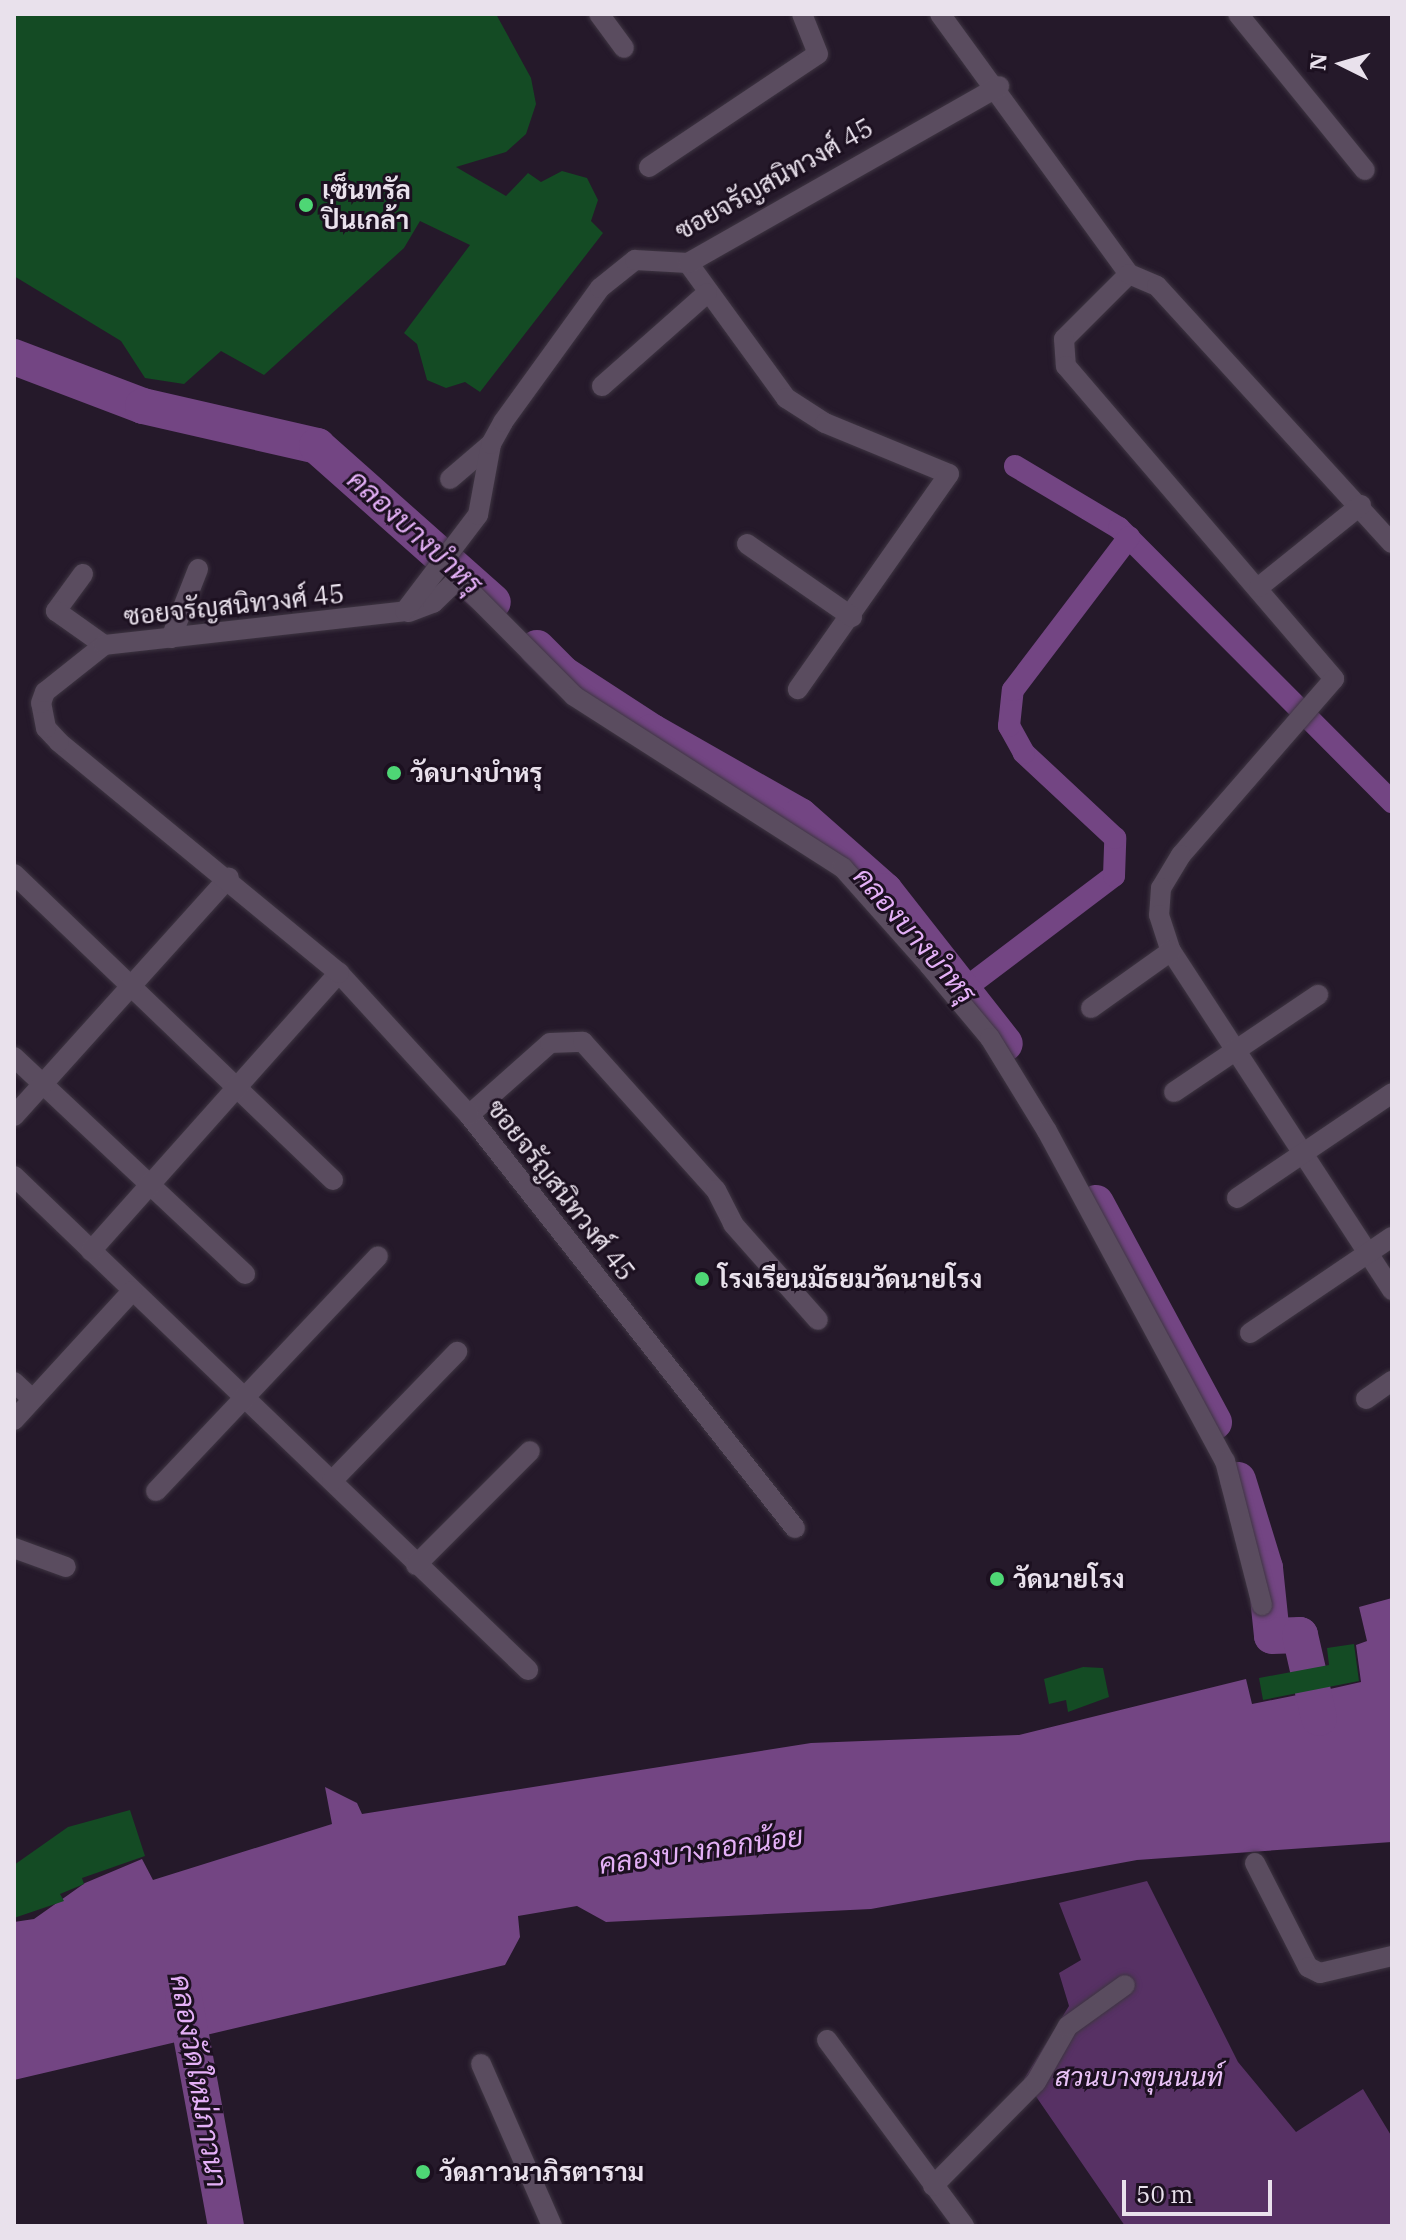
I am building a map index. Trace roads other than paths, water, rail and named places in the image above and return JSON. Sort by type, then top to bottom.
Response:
[{"type":"street","points":[[599,14],[624,48]]},
{"type":"street","points":[[649,167],[818,54],[802,14]]},
{"type":"street","points":[[940,14],[999,86],[1129,274],[1157,286],[1361,505],[1392,543]]},
{"type":"street","points":[[1238,14],[1365,170]]},
{"type":"street","name":"ซอยจรัญสนิทวงศ์ 45","points":[[795,1528],[469,1115],[339,973],[229,877],[46,728],[45,692],[104,645],[408,609],[467,533],[481,506],[491,444],[600,288],[635,260],[688,263],[999,86]]},
{"type":"street","points":[[688,263],[786,398],[825,423],[949,474],[852,617],[798,689]]},
{"type":"street","points":[[1129,274],[1064,339],[1066,366],[1259,587],[1334,679],[1181,855],[1159,899],[1171,951],[1392,1290]]},
{"type":"street","points":[[602,386],[707,293]]},
{"type":"street","points":[[450,479],[491,444]]},
{"type":"street","points":[[1259,587],[1361,505]]},
{"type":"street","points":[[747,544],[852,617]]},
{"type":"street","points":[[171,638],[198,569]]},
{"type":"street","points":[[83,574],[56,611],[104,645]]},
{"type":"street","points":[[408,609],[417,613],[458,579],[574,696],[843,868],[929,965],[990,1038],[1047,1131],[1196,1406],[1245,1519],[1262,1605]]},
{"type":"street","points":[[14,1116],[229,877]]},
{"type":"street","points":[[19,888],[132,987],[333,1180]]},
{"type":"street","points":[[1091,1008],[1171,951]]},
{"type":"street","points":[[91,1251],[339,973]]},
{"type":"street","points":[[1174,1092],[1238,1053],[1318,995]]},
{"type":"street","points":[[469,1115],[550,1043],[583,1042],[716,1190],[733,1224],[818,1320]]},
{"type":"street","points":[[14,1057],[245,1274]]},
{"type":"street","points":[[1237,1198],[1302,1151],[1392,1093]]},
{"type":"street","points":[[14,1176],[528,1670]]},
{"type":"street","points":[[1250,1333],[1392,1237]]},
{"type":"street","points":[[156,1491],[378,1256]]},
{"type":"street","points":[[14,1420],[132,1291]]},
{"type":"street","points":[[332,1481],[457,1352]]},
{"type":"street","points":[[1366,1399],[1392,1381]]},
{"type":"street","points":[[14,1382],[32,1399]]},
{"type":"street","points":[[416,1565],[530,1451]]},
{"type":"street","points":[[14,1548],[66,1567]]},
{"type":"street","points":[[1255,1863],[1308,1967],[1320,1973],[1392,1956]]},
{"type":"street","points":[[933,2186],[1036,2082],[1068,2026],[1125,1985]]},
{"type":"street","points":[[827,2040],[964,2226]]},
{"type":"street","points":[[481,2064],[552,2226]]},
{"type":"water","name":"คลองบางกอกน้อย","points":[[1392,1598],[1392,1842],[1137,1860],[871,1909],[606,1922],[577,1906],[518,1916],[520,1937],[505,1965],[14,2080],[14,1922],[34,1919],[85,1883],[142,1859],[153,1880],[332,1824],[325,1787],[357,1803],[362,1814],[811,1743],[1019,1735],[1246,1679],[1252,1704],[1312,1692],[1310,1684],[1328,1679],[1330,1689],[1361,1682],[1356,1645],[1367,1641],[1359,1607]]},
{"type":"waterway","name":"คลองบางบำหรุ","points":[[14,357],[143,406],[317,446],[493,602]]},
{"type":"waterway","points":[[1015,466],[1119,528],[1392,802]]},
{"type":"waterway","points":[[963,990],[1114,876],[1115,838],[1024,753],[1009,726],[1013,690],[1129,537]]},
{"type":"waterway","name":"คลองบางบำหรุ","points":[[537,648],[563,674],[652,732],[800,816],[885,891],[1005,1044]]},
{"type":"waterway","name":"คลองบางบำหรุ","points":[[1096,1203],[1214,1422]]},
{"type":"waterway","name":"คลองบางบำหรุ","points":[[1238,1480],[1265,1568],[1272,1636],[1300,1635],[1319,1718]]},
{"type":"waterway","name":"คลองวัดใหม่ภาวนา","points":[[183,1992],[226,2226]]},
{"type":"place","name":"เซ็นทรัล ปิ่นเกล้า","points":[[306,205]]},
{"type":"place","name":"วัดบางบำหรุ","points":[[394,773]]},
{"type":"place","name":"โรงเรียนมัธยมวัดนายโรง","points":[[702,1279]]},
{"type":"place","name":"วัดนายโรง","points":[[997,1579]]},
{"type":"place","name":"วัดภาวนาภิรตาราม","points":[[423,2172]]},
{"type":"park label","name":"สวนบางขุนนนท์","points":[[1139,2077]]}]
